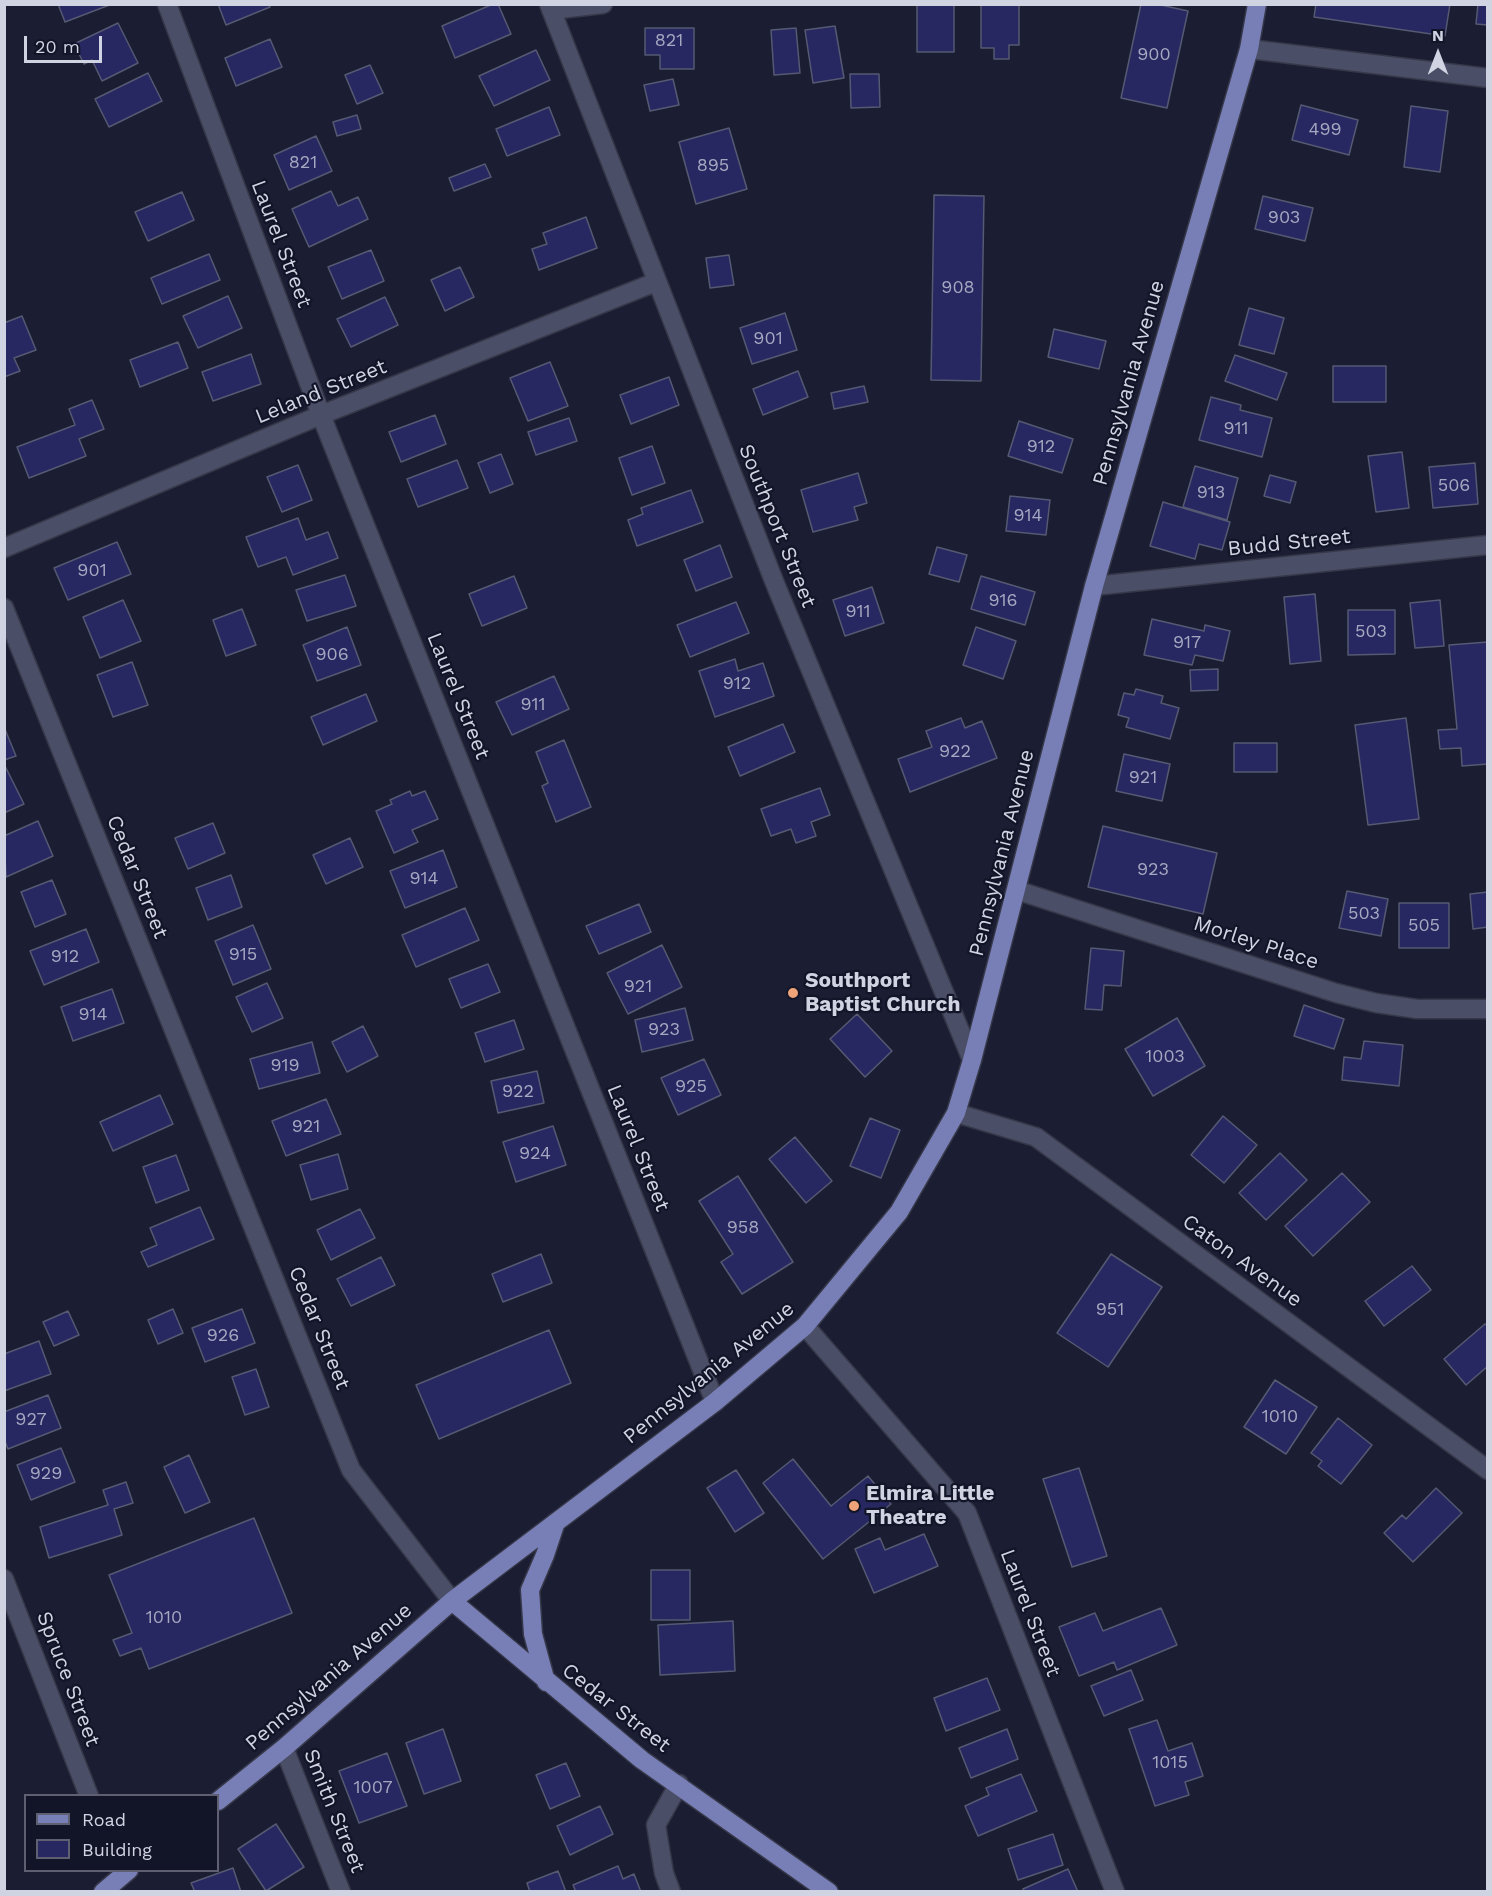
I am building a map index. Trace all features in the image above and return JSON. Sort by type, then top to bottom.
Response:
[{"type":"main road","name":"Pennsylvania Avenue","points":[[219,1800],[284,1748],[452,1601],[715,1402],[806,1326],[899,1212],[957,1113],[1094,586],[1249,49],[1257,4]]},
{"type":"main road","points":[[546,1682],[533,1634],[530,1590],[556,1522]]},
{"type":"main road","name":"Cedar Street","points":[[452,1601],[642,1760],[829,1892]]},
{"type":"main road","points":[[103,1892],[123,1873]]},
{"type":"street","name":"Laurel Street","points":[[167,4],[321,415],[715,1402]]},
{"type":"street","points":[[550,7],[603,4]]},
{"type":"street","name":"Southport Street","points":[[550,7],[774,581],[972,1060]]},
{"type":"street","points":[[1249,49],[1488,78]]},
{"type":"street","name":"Leland Street","points":[[4,548],[321,415],[656,282]]},
{"type":"street","name":"Budd Street","points":[[1094,586],[1488,544]]},
{"type":"street","name":"Cedar Street","points":[[4,608],[351,1470],[452,1601]]},
{"type":"street","name":"Morley Place","points":[[1016,890],[1336,993],[1376,1003],[1417,1009],[1488,1009]]},
{"type":"street","name":"Caton Avenue","points":[[957,1113],[1036,1137],[1488,1470]]},
{"type":"street","name":"Laurel Street","points":[[806,1326],[967,1513],[1115,1892]]},
{"type":"street","name":"Spruce Street","points":[[4,1579],[88,1794]]},
{"type":"street","name":"Smith Street","points":[[284,1748],[341,1892]]},
{"type":"street","points":[[671,1892],[664,1873],[656,1825],[678,1784]]},
{"type":"building","points":[[58,4],[112,4],[65,22]]},
{"type":"building","points":[[218,4],[269,4],[270,7],[226,25]]},
{"type":"building","points":[[493,4],[498,4],[511,34],[455,58],[442,26]]},
{"type":"building","points":[[981,4],[1019,4],[1019,45],[1009,45],[1009,59],[994,59],[994,48],[981,48]]},
{"type":"building","points":[[1141,4],[1156,4],[1188,11],[1167,108],[1121,98]]},
{"type":"building","points":[[1316,4],[1450,4],[1445,36],[1314,17]]},
{"type":"building","points":[[1478,4],[1488,4],[1488,25],[1476,24]]},
{"type":"building","points":[[917,5],[954,5],[954,52],[917,52]]},
{"type":"building","points":[[118,23],[138,63],[102,81],[92,60],[84,64],[74,44]]},
{"type":"building","points":[[835,26],[844,78],[813,83],[805,30]]},
{"type":"building","points":[[645,28],[694,28],[694,69],[660,69],[660,55],[645,55]]},
{"type":"building","points":[[796,28],[800,73],[774,75],[771,30]]},
{"type":"building","points":[[270,39],[282,67],[236,86],[225,58]]},
{"type":"building","points":[[536,50],[550,80],[494,106],[479,76]]},
{"type":"building","points":[[370,65],[383,93],[357,104],[345,75]]},
{"type":"building","points":[[148,73],[162,101],[109,127],[95,99]]},
{"type":"building","points":[[850,74],[879,74],[880,107],[851,108]]},
{"type":"building","points":[[673,79],[679,105],[650,111],[644,85]]},
{"type":"building","points":[[1301,105],[1358,120],[1349,155],[1292,140]]},
{"type":"building","points":[[1411,106],[1448,111],[1440,172],[1404,167]]},
{"type":"building","points":[[549,107],[560,135],[507,156],[496,129]]},
{"type":"building","points":[[357,115],[361,129],[337,136],[333,122]]},
{"type":"building","points":[[729,128],[747,189],[696,204],[679,142]]},
{"type":"building","points":[[316,136],[332,171],[289,190],[274,155]]},
{"type":"building","points":[[485,164],[491,177],[454,191],[449,178]]},
{"type":"building","points":[[331,191],[338,206],[358,197],[368,219],[309,247],[292,209]]},
{"type":"building","points":[[182,192],[194,220],[148,241],[135,212]]},
{"type":"building","points":[[934,195],[984,196],[981,381],[931,380]]},
{"type":"building","points":[[1263,196],[1313,208],[1305,241],[1255,229]]},
{"type":"building","points":[[586,217],[597,248],[539,270],[532,249],[547,244],[543,233]]},
{"type":"building","points":[[371,250],[384,281],[342,299],[328,267]]},
{"type":"building","points":[[209,254],[220,280],[162,304],[151,278]]},
{"type":"building","points":[[729,255],[734,285],[710,288],[706,258]]},
{"type":"building","points":[[460,267],[474,297],[445,311],[431,280]]},
{"type":"building","points":[[228,296],[242,328],[198,348],[183,316]]},
{"type":"building","points":[[385,297],[398,325],[351,347],[337,319]]},
{"type":"building","points":[[1249,308],[1284,318],[1274,354],[1239,345]]},
{"type":"building","points":[[785,313],[797,350],[752,364],[740,328]]},
{"type":"building","points":[[22,316],[36,350],[14,358],[20,371],[4,377],[4,323]]},
{"type":"building","points":[[1054,329],[1106,341],[1099,369],[1048,357]]},
{"type":"building","points":[[178,342],[188,368],[140,387],[130,360]]},
{"type":"building","points":[[251,354],[261,384],[213,401],[202,372]]},
{"type":"building","points":[[1235,355],[1287,373],[1277,400],[1225,381]]},
{"type":"building","points":[[550,362],[568,406],[528,421],[510,378]]},
{"type":"building","points":[[1333,366],[1386,366],[1386,402],[1333,402]]},
{"type":"building","points":[[798,371],[808,397],[763,415],[753,389]]},
{"type":"building","points":[[669,377],[679,405],[631,424],[620,395]]},
{"type":"building","points":[[864,386],[868,402],[834,409],[831,393]]},
{"type":"building","points":[[1211,397],[1241,405],[1240,410],[1272,418],[1262,457],[1199,440]]},
{"type":"building","points":[[92,400],[104,429],[79,439],[86,456],[29,478],[17,447],[75,425],[69,409]]},
{"type":"building","points":[[435,415],[446,444],[401,462],[389,432]]},
{"type":"building","points":[[569,418],[577,441],[536,455],[528,432]]},
{"type":"building","points":[[1019,421],[1073,439],[1062,473],[1008,456]]},
{"type":"building","points":[[652,446],[665,483],[632,495],[619,458]]},
{"type":"building","points":[[1402,452],[1409,508],[1376,512],[1368,456]]},
{"type":"building","points":[[501,454],[513,484],[490,493],[478,463]]},
{"type":"building","points":[[457,460],[468,488],[418,507],[407,479]]},
{"type":"building","points":[[1475,463],[1478,504],[1433,508],[1429,467]]},
{"type":"building","points":[[298,465],[312,500],[282,512],[267,477]]},
{"type":"building","points":[[1195,466],[1238,478],[1227,520],[1183,507]]},
{"type":"building","points":[[858,473],[867,503],[854,507],[858,520],[813,532],[801,490]]},
{"type":"building","points":[[1270,475],[1296,482],[1290,503],[1264,496]]},
{"type":"building","points":[[691,490],[703,522],[637,546],[628,520],[643,514],[641,508]]},
{"type":"building","points":[[1010,496],[1050,500],[1046,535],[1006,531]]},
{"type":"building","points":[[1163,502],[1230,522],[1222,550],[1199,544],[1195,559],[1150,546]]},
{"type":"building","points":[[298,518],[306,540],[328,532],[338,558],[293,575],[286,557],[258,567],[246,537]]},
{"type":"building","points":[[117,542],[131,574],[68,600],[54,568]]},
{"type":"building","points":[[720,545],[732,577],[696,591],[684,560]]},
{"type":"building","points":[[937,547],[967,555],[959,582],[929,574]]},
{"type":"building","points":[[345,575],[356,606],[307,621],[296,590]]},
{"type":"building","points":[[514,576],[527,608],[482,626],[469,594]]},
{"type":"building","points":[[981,576],[1035,592],[1025,625],[971,609]]},
{"type":"building","points":[[872,587],[884,623],[845,636],[833,600]]},
{"type":"building","points":[[1315,594],[1321,661],[1290,664],[1284,597]]},
{"type":"building","points":[[123,600],[141,641],[100,658],[83,617]]},
{"type":"building","points":[[1440,600],[1444,646],[1415,648],[1410,603]]},
{"type":"building","points":[[736,602],[749,633],[690,657],[677,625]]},
{"type":"building","points":[[242,609],[256,645],[226,656],[213,620]]},
{"type":"building","points":[[1348,610],[1395,610],[1395,654],[1348,655]]},
{"type":"building","points":[[1152,619],[1204,631],[1205,625],[1230,631],[1223,661],[1195,655],[1192,665],[1144,655]]},
{"type":"building","points":[[347,627],[361,665],[317,681],[303,645]]},
{"type":"building","points":[[976,627],[1016,641],[1003,679],[963,665]]},
{"type":"building","points":[[1488,642],[1488,764],[1462,766],[1461,748],[1440,749],[1438,730],[1457,729],[1449,645]]},
{"type":"building","points":[[735,659],[738,671],[763,663],[774,696],[715,717],[699,671]]},
{"type":"building","points":[[132,662],[148,705],[113,717],[97,675]]},
{"type":"building","points":[[1218,669],[1218,690],[1191,691],[1190,670]]},
{"type":"building","points":[[554,676],[569,709],[512,735],[496,702]]},
{"type":"building","points":[[1136,689],[1163,696],[1161,703],[1179,708],[1170,739],[1126,727],[1129,718],[1118,715],[1124,693],[1134,695]]},
{"type":"building","points":[[366,694],[377,721],[323,745],[311,717]]},
{"type":"building","points":[[961,718],[965,728],[982,721],[997,758],[910,792],[898,759],[932,747],[926,731]]},
{"type":"building","points":[[1406,718],[1419,819],[1368,825],[1355,725]]},
{"type":"building","points":[[783,724],[795,752],[740,776],[728,747]]},
{"type":"building","points":[[4,727],[16,756],[4,760]]},
{"type":"building","points":[[564,740],[591,807],[556,822],[542,786],[548,783],[536,752]]},
{"type":"building","points":[[1234,743],[1277,743],[1277,772],[1234,772]]},
{"type":"building","points":[[1124,754],[1170,764],[1162,801],[1116,791]]},
{"type":"building","points":[[4,764],[24,804],[4,813]]},
{"type":"building","points":[[820,788],[830,815],[811,822],[816,836],[796,843],[791,829],[771,836],[761,809]]},
{"type":"building","points":[[410,791],[412,796],[425,791],[438,819],[412,830],[418,842],[394,853],[376,811],[392,804],[390,800]]},
{"type":"building","points":[[38,821],[53,856],[6,877],[4,836]]},
{"type":"building","points":[[213,823],[225,853],[188,869],[175,838]]},
{"type":"building","points":[[1103,826],[1217,853],[1203,914],[1088,887]]},
{"type":"building","points":[[350,838],[363,867],[326,884],[313,855]]},
{"type":"building","points":[[443,850],[457,887],[405,908],[390,871]]},
{"type":"building","points":[[231,875],[242,907],[208,920],[196,888]]},
{"type":"building","points":[[52,880],[66,914],[35,927],[21,892]]},
{"type":"building","points":[[1347,891],[1388,899],[1381,936],[1339,928]]},
{"type":"building","points":[[1488,892],[1488,927],[1473,929],[1470,894]]},
{"type":"building","points":[[1399,903],[1449,903],[1449,948],[1399,948]]},
{"type":"building","points":[[639,904],[651,932],[599,954],[586,926]]},
{"type":"building","points":[[465,908],[479,940],[416,967],[402,935]]},
{"type":"building","points":[[253,925],[271,969],[233,985],[215,941]]},
{"type":"building","points":[[86,929],[99,962],[44,985],[30,951]]},
{"type":"building","points":[[662,945],[682,987],[628,1014],[607,973]]},
{"type":"building","points":[[1091,948],[1124,951],[1121,986],[1104,985],[1102,1010],[1085,1009]]},
{"type":"building","points":[[488,964],[500,992],[461,1008],[449,979]]},
{"type":"building","points":[[267,983],[283,1018],[252,1032],[236,997]]},
{"type":"building","points":[[112,989],[124,1023],[73,1041],[61,1007]]},
{"type":"building","points":[[1304,1005],[1344,1019],[1334,1049],[1294,1036]]},
{"type":"building","points":[[685,1008],[693,1040],[642,1052],[635,1020]]},
{"type":"building","points":[[857,1014],[892,1051],[865,1077],[830,1039]]},
{"type":"building","points":[[1177,1018],[1205,1066],[1153,1096],[1125,1049]]},
{"type":"building","points":[[514,1020],[524,1049],[485,1062],[475,1033]]},
{"type":"building","points":[[363,1026],[378,1056],[347,1072],[332,1042]]},
{"type":"building","points":[[1364,1041],[1403,1045],[1399,1086],[1342,1080],[1344,1057],[1361,1059]]},
{"type":"building","points":[[312,1042],[320,1073],[259,1089],[250,1059]]},
{"type":"building","points":[[704,1059],[721,1095],[678,1115],[661,1078]]},
{"type":"building","points":[[537,1071],[544,1103],[498,1113],[491,1081]]},
{"type":"building","points":[[160,1095],[173,1124],[113,1151],[100,1122]]},
{"type":"building","points":[[326,1099],[341,1134],[286,1156],[272,1121]]},
{"type":"building","points":[[1223,1116],[1257,1145],[1224,1183],[1191,1155]]},
{"type":"building","points":[[870,1118],[900,1130],[881,1178],[850,1166]]},
{"type":"building","points":[[553,1126],[566,1165],[516,1182],[503,1142]]},
{"type":"building","points":[[795,1137],[832,1181],[806,1203],[769,1159]]},
{"type":"building","points":[[1280,1153],[1307,1180],[1266,1220],[1239,1193]]},
{"type":"building","points":[[338,1154],[348,1189],[311,1200],[300,1165]]},
{"type":"building","points":[[176,1155],[189,1190],[156,1203],[143,1167]]},
{"type":"building","points":[[1342,1173],[1370,1202],[1313,1256],[1285,1226]]},
{"type":"building","points":[[738,1176],[793,1262],[742,1294],[721,1262],[733,1254],[699,1201]]},
{"type":"building","points":[[200,1207],[214,1239],[148,1267],[141,1252],[157,1245],[150,1228]]},
{"type":"building","points":[[360,1209],[375,1238],[331,1260],[317,1230]]},
{"type":"building","points":[[541,1254],[552,1283],[503,1302],[492,1274]]},
{"type":"building","points":[[1111,1254],[1162,1287],[1108,1367],[1057,1333]]},
{"type":"building","points":[[381,1257],[395,1285],[351,1306],[337,1279]]},
{"type":"building","points":[[1412,1266],[1431,1290],[1384,1326],[1365,1301]]},
{"type":"building","points":[[173,1309],[183,1333],[158,1344],[148,1320]]},
{"type":"building","points":[[242,1309],[255,1343],[205,1362],[192,1328]]},
{"type":"building","points":[[68,1311],[79,1335],[54,1346],[43,1322]]},
{"type":"building","points":[[1485,1324],[1488,1326],[1488,1366],[1466,1385],[1444,1359]]},
{"type":"building","points":[[549,1330],[571,1383],[439,1439],[416,1385]]},
{"type":"building","points":[[39,1341],[51,1374],[4,1391],[4,1354]]},
{"type":"building","points":[[256,1369],[269,1407],[245,1415],[232,1377]]},
{"type":"building","points":[[1275,1380],[1317,1407],[1286,1454],[1244,1427]]},
{"type":"building","points":[[48,1395],[61,1428],[8,1449],[4,1439],[4,1412]]},
{"type":"building","points":[[1338,1418],[1372,1445],[1341,1484],[1318,1466],[1322,1461],[1311,1453]]},
{"type":"building","points":[[61,1448],[75,1482],[31,1500],[17,1465]]},
{"type":"building","points":[[189,1455],[210,1502],[185,1513],[164,1467]]},
{"type":"building","points":[[793,1459],[831,1506],[868,1476],[891,1504],[823,1559],[763,1483]]},
{"type":"building","points":[[1079,1468],[1107,1556],[1072,1567],[1043,1479]]},
{"type":"building","points":[[736,1470],[764,1513],[735,1532],[707,1488]]},
{"type":"building","points":[[126,1482],[133,1503],[114,1509],[122,1535],[49,1558],[40,1527],[108,1505],[103,1490]]},
{"type":"building","points":[[1436,1488],[1462,1513],[1413,1562],[1384,1533],[1402,1515],[1406,1519]]},
{"type":"building","points":[[254,1518],[292,1613],[149,1669],[141,1648],[120,1656],[113,1640],[132,1633],[109,1575]]},
{"type":"building","points":[[924,1534],[938,1566],[874,1593],[855,1549],[880,1538],[885,1550]]},
{"type":"building","points":[[651,1570],[690,1570],[690,1620],[651,1620]]},
{"type":"building","points":[[1161,1608],[1177,1645],[1117,1670],[1114,1662],[1079,1676],[1059,1627],[1095,1613],[1103,1631]]},
{"type":"building","points":[[733,1621],[735,1671],[660,1675],[658,1625]]},
{"type":"building","points":[[1131,1670],[1143,1700],[1104,1716],[1091,1686]]},
{"type":"building","points":[[987,1678],[1000,1710],[946,1731],[934,1698]]},
{"type":"building","points":[[1157,1720],[1168,1751],[1192,1743],[1203,1776],[1185,1782],[1189,1795],[1155,1806],[1129,1729]]},
{"type":"building","points":[[443,1729],[461,1781],[424,1794],[406,1743]]},
{"type":"building","points":[[1007,1729],[1018,1759],[971,1778],[959,1748]]},
{"type":"building","points":[[387,1753],[407,1806],[359,1823],[339,1771]]},
{"type":"building","points":[[566,1763],[580,1796],[550,1809],[536,1775]]},
{"type":"building","points":[[1021,1774],[1037,1811],[978,1836],[965,1806],[989,1795],[986,1788]]},
{"type":"building","points":[[600,1806],[613,1834],[570,1855],[557,1826]]},
{"type":"building","points":[[276,1824],[304,1867],[266,1891],[238,1849]]},
{"type":"building","points":[[1053,1834],[1063,1865],[1018,1880],[1008,1849]]},
{"type":"building","points":[[618,1866],[623,1879],[634,1874],[641,1892],[576,1892],[573,1885]]},
{"type":"building","points":[[233,1868],[241,1892],[195,1892],[191,1883]]},
{"type":"building","points":[[1068,1869],[1078,1892],[1024,1892],[1023,1889]]},
{"type":"building","points":[[558,1871],[566,1892],[530,1892],[527,1883]]},
{"type":"place","name":"Southport Baptist Church","points":[[793,993]]},
{"type":"place","name":"Elmira Little Theatre","points":[[854,1506]]}]
